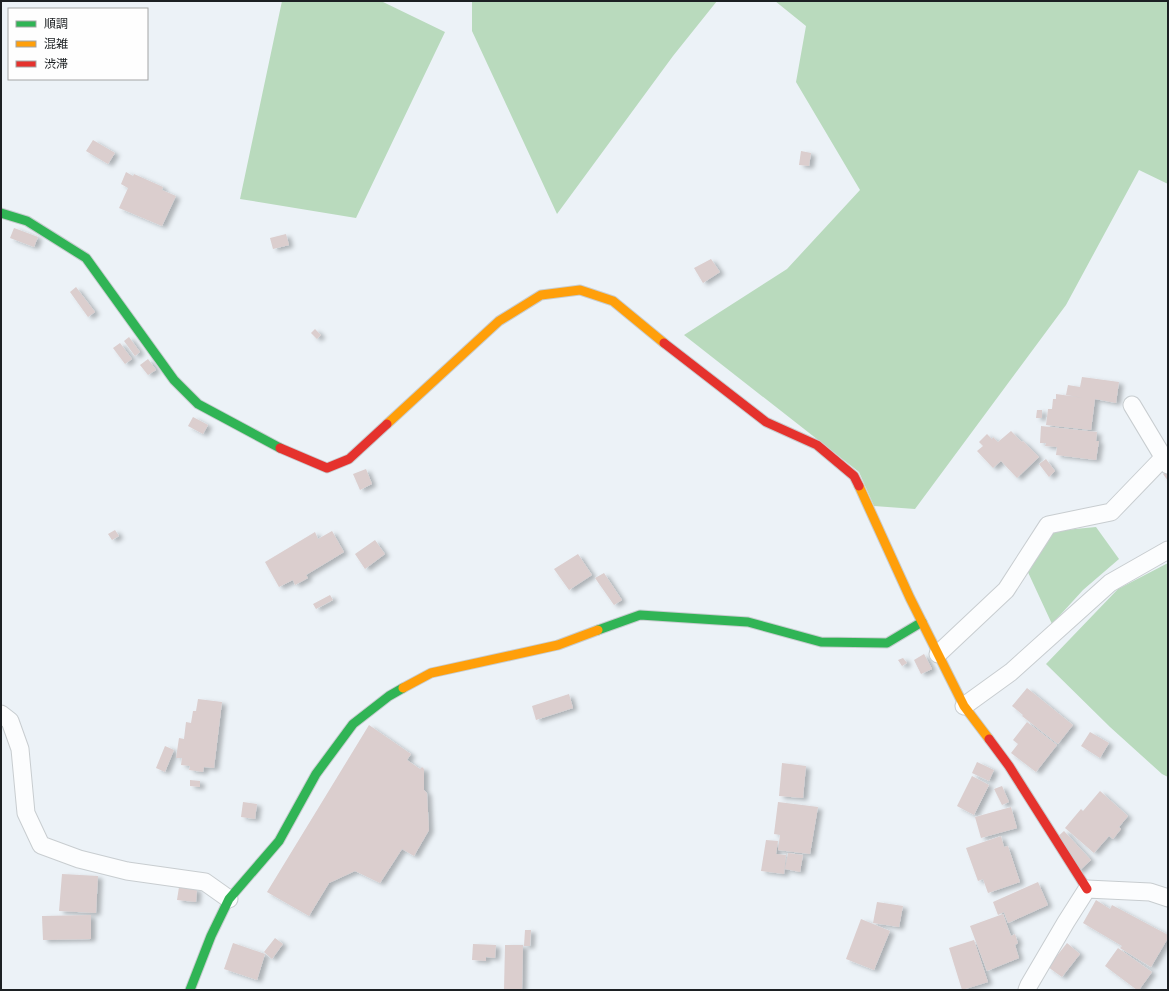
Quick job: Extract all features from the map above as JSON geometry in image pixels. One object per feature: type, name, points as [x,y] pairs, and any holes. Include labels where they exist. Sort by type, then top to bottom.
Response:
[{"type":"street","points":[[1,213],[27,221],[86,258],[174,380],[198,404],[282,449],[326,468],[349,459],[500,321],[541,295],[580,290],[613,301],[669,347],[766,422],[816,445],[854,476],[922,622],[964,706],[1009,766],[1087,889]]},
{"type":"street","points":[[938,654],[1006,590],[1048,525],[1111,512],[1166,461],[1132,405]]},
{"type":"street","points":[[964,706],[1011,672],[1110,583],[1168,550]]},
{"type":"street","points":[[190,990],[211,936],[229,899],[278,841],[316,774],[353,724],[389,696],[431,673],[558,645],[640,615],[748,622],[821,642],[888,642],[922,622]]},
{"type":"street","points":[[1,714],[10,721],[20,749],[26,813],[41,846],[79,859],[127,871],[205,882],[229,899]]},
{"type":"street","points":[[1087,889],[1150,892],[1168,898]]},
{"type":"street","points":[[1027,990],[1066,922],[1087,889]]},
{"type":"green space","points":[[282,1],[381,1],[445,32],[356,218],[240,199]]},
{"type":"green space","points":[[472,1],[717,1],[673,56],[557,214],[472,31]]},
{"type":"green space","points":[[775,1],[1168,1],[1168,184],[1139,170],[1066,305],[915,509],[874,506],[859,472],[684,335],[787,269],[860,190],[796,82],[806,26]]},
{"type":"green space","points":[[1096,527],[1119,559],[1083,590],[1052,624],[1026,568],[1054,531]]},
{"type":"green space","points":[[1168,563],[1168,777],[1162,774],[1110,727],[1046,664],[1118,589]]},
{"type":"building","points":[[93,140],[115,153],[108,164],[86,151]]},
{"type":"building","points":[[801,151],[811,153],[809,166],[799,165]]},
{"type":"building","points":[[126,172],[163,187],[162,190],[176,196],[162,226],[119,208],[128,188],[121,184]]},
{"type":"building","points":[[14,228],[38,237],[34,247],[10,238]]},
{"type":"building","points":[[286,234],[289,245],[273,249],[270,238]]},
{"type":"building","points":[[711,259],[720,272],[703,283],[694,268]]},
{"type":"building","points":[[76,287],[95,312],[88,317],[70,292]]},
{"type":"building","points":[[315,329],[321,335],[317,339],[311,333]]},
{"type":"building","points":[[129,337],[140,352],[135,356],[124,341]]},
{"type":"building","points":[[120,343],[132,359],[125,364],[113,348]]},
{"type":"building","points":[[148,359],[156,370],[148,375],[140,365]]},
{"type":"building","points":[[1082,377],[1119,382],[1116,403],[1095,399],[1091,430],[1046,425],[1048,409],[1052,409],[1053,399],[1056,399],[1056,394],[1084,398],[1066,395],[1068,385],[1080,387]]},
{"type":"building","points":[[1037,410],[1042,410],[1042,418],[1036,418]]},
{"type":"building","points":[[193,417],[208,425],[203,434],[188,426]]},
{"type":"building","points":[[1041,426],[1097,432],[1096,441],[1099,441],[1096,460],[1056,455],[1057,447],[1045,446],[1046,443],[1040,443]]},
{"type":"building","points":[[1011,431],[1039,457],[1017,478],[1001,461],[993,468],[977,451],[983,446],[979,442],[987,434],[998,442]]},
{"type":"building","points":[[1046,459],[1055,471],[1049,477],[1039,464]]},
{"type":"building","points":[[366,469],[372,484],[360,490],[353,474]]},
{"type":"building","points":[[1168,471],[1168,481],[1163,474]]},
{"type":"building","points":[[115,530],[119,536],[112,540],[108,534]]},
{"type":"building","points":[[332,531],[344,552],[306,575],[308,578],[295,585],[293,580],[279,587],[265,562],[315,532],[318,539]]},
{"type":"building","points":[[375,540],[385,554],[365,569],[355,554]]},
{"type":"building","points":[[578,554],[592,575],[569,590],[554,569]]},
{"type":"building","points":[[604,573],[622,600],[614,605],[595,578]]},
{"type":"building","points":[[330,595],[333,600],[316,609],[313,604]]},
{"type":"building","points":[[924,654],[932,669],[921,674],[914,660]]},
{"type":"building","points":[[903,658],[907,663],[902,666],[898,660]]},
{"type":"building","points":[[1027,688],[1073,725],[1058,744],[1022,716],[1023,715],[1012,706]]},
{"type":"building","points":[[569,694],[573,708],[536,720],[532,706]]},
{"type":"building","points":[[198,699],[222,702],[214,768],[204,767],[203,772],[189,770],[190,766],[181,765],[182,758],[176,758],[179,738],[184,739],[186,722],[191,723],[193,711],[196,711]]},
{"type":"building","points":[[1027,722],[1057,745],[1036,772],[1011,753],[1018,744],[1013,740]]},
{"type":"building","points":[[369,725],[411,754],[407,760],[420,769],[422,767],[424,769],[424,790],[427,793],[429,830],[414,856],[402,849],[380,883],[355,871],[329,883],[309,916],[267,892]]},
{"type":"building","points":[[1090,732],[1109,743],[1100,758],[1081,746]]},
{"type":"building","points":[[165,746],[174,750],[165,772],[156,768]]},
{"type":"building","points":[[977,762],[994,770],[989,781],[972,773]]},
{"type":"building","points":[[782,763],[806,766],[803,798],[779,796]]},
{"type":"building","points":[[972,776],[989,785],[974,815],[957,806]]},
{"type":"building","points":[[190,780],[200,781],[200,787],[190,786]]},
{"type":"building","points":[[1002,786],[1009,802],[1002,805],[994,789]]},
{"type":"building","points":[[1100,791],[1128,816],[1119,827],[1121,829],[1113,839],[1109,836],[1094,853],[1065,828],[1081,809],[1083,811]]},
{"type":"building","points":[[243,802],[257,804],[255,819],[241,817]]},
{"type":"building","points":[[778,802],[818,807],[810,854],[778,850],[780,835],[774,834]]},
{"type":"building","points":[[1011,807],[1017,828],[981,838],[975,817]]},
{"type":"building","points":[[1064,831],[1091,860],[1078,872],[1054,840]]},
{"type":"building","points":[[1001,836],[1004,847],[1008,846],[1020,882],[988,893],[983,879],[978,881],[966,848]]},
{"type":"building","points":[[766,840],[778,841],[776,854],[786,855],[784,874],[761,871]]},
{"type":"building","points":[[788,853],[803,855],[800,872],[785,869]]},
{"type":"building","points":[[62,874],[98,876],[96,913],[59,911]]},
{"type":"building","points":[[1038,882],[1048,905],[1008,923],[1004,912],[998,915],[993,902]]},
{"type":"building","points":[[179,887],[197,889],[196,902],[177,900]]},
{"type":"building","points":[[1096,900],[1110,909],[1112,905],[1168,935],[1168,938],[1151,967],[1120,948],[1122,946],[1083,923]]},
{"type":"building","points":[[877,902],[903,906],[899,927],[873,923]]},
{"type":"building","points":[[1003,914],[1011,936],[1015,934],[1018,943],[1015,945],[1019,958],[987,971],[970,926]]},
{"type":"building","points":[[91,915],[91,939],[43,940],[42,916]]},
{"type":"building","points":[[861,919],[890,931],[874,970],[846,959]]},
{"type":"building","points":[[525,930],[531,930],[530,946],[524,946]]},
{"type":"building","points":[[275,938],[283,944],[272,959],[264,952]]},
{"type":"building","points":[[974,940],[988,982],[962,990],[949,948]]},
{"type":"building","points":[[233,943],[265,954],[257,980],[224,969]]},
{"type":"building","points":[[1067,943],[1080,954],[1062,977],[1048,967]]},
{"type":"building","points":[[473,944],[496,945],[495,958],[486,957],[486,961],[472,960]]},
{"type":"building","points":[[505,945],[523,945],[522,990],[504,990]]},
{"type":"building","points":[[1118,948],[1152,972],[1139,990],[1105,966]]},
{"type":"traffic: fast","points":[[1,213],[27,221],[86,258],[174,380],[198,404],[280,448]]},
{"type":"traffic: fast","points":[[598,630],[640,615],[748,622],[821,642],[887,643],[922,622]]},
{"type":"traffic: fast","points":[[190,990],[211,936],[229,899],[279,841],[316,774],[353,724],[389,696],[403,688]]},
{"type":"traffic: slow","points":[[387,424],[499,321],[541,295],[580,290],[613,301],[664,343]]},
{"type":"traffic: slow","points":[[859,486],[910,598],[964,706],[989,739]]},
{"type":"traffic: slow","points":[[403,688],[431,673],[558,645],[598,630]]},
{"type":"traffic: jam","points":[[664,343],[766,422],[817,445],[854,476],[859,486]]},
{"type":"traffic: jam","points":[[280,448],[327,468],[349,459],[387,424]]},
{"type":"traffic: jam","points":[[989,739],[1009,766],[1087,889]]}]
